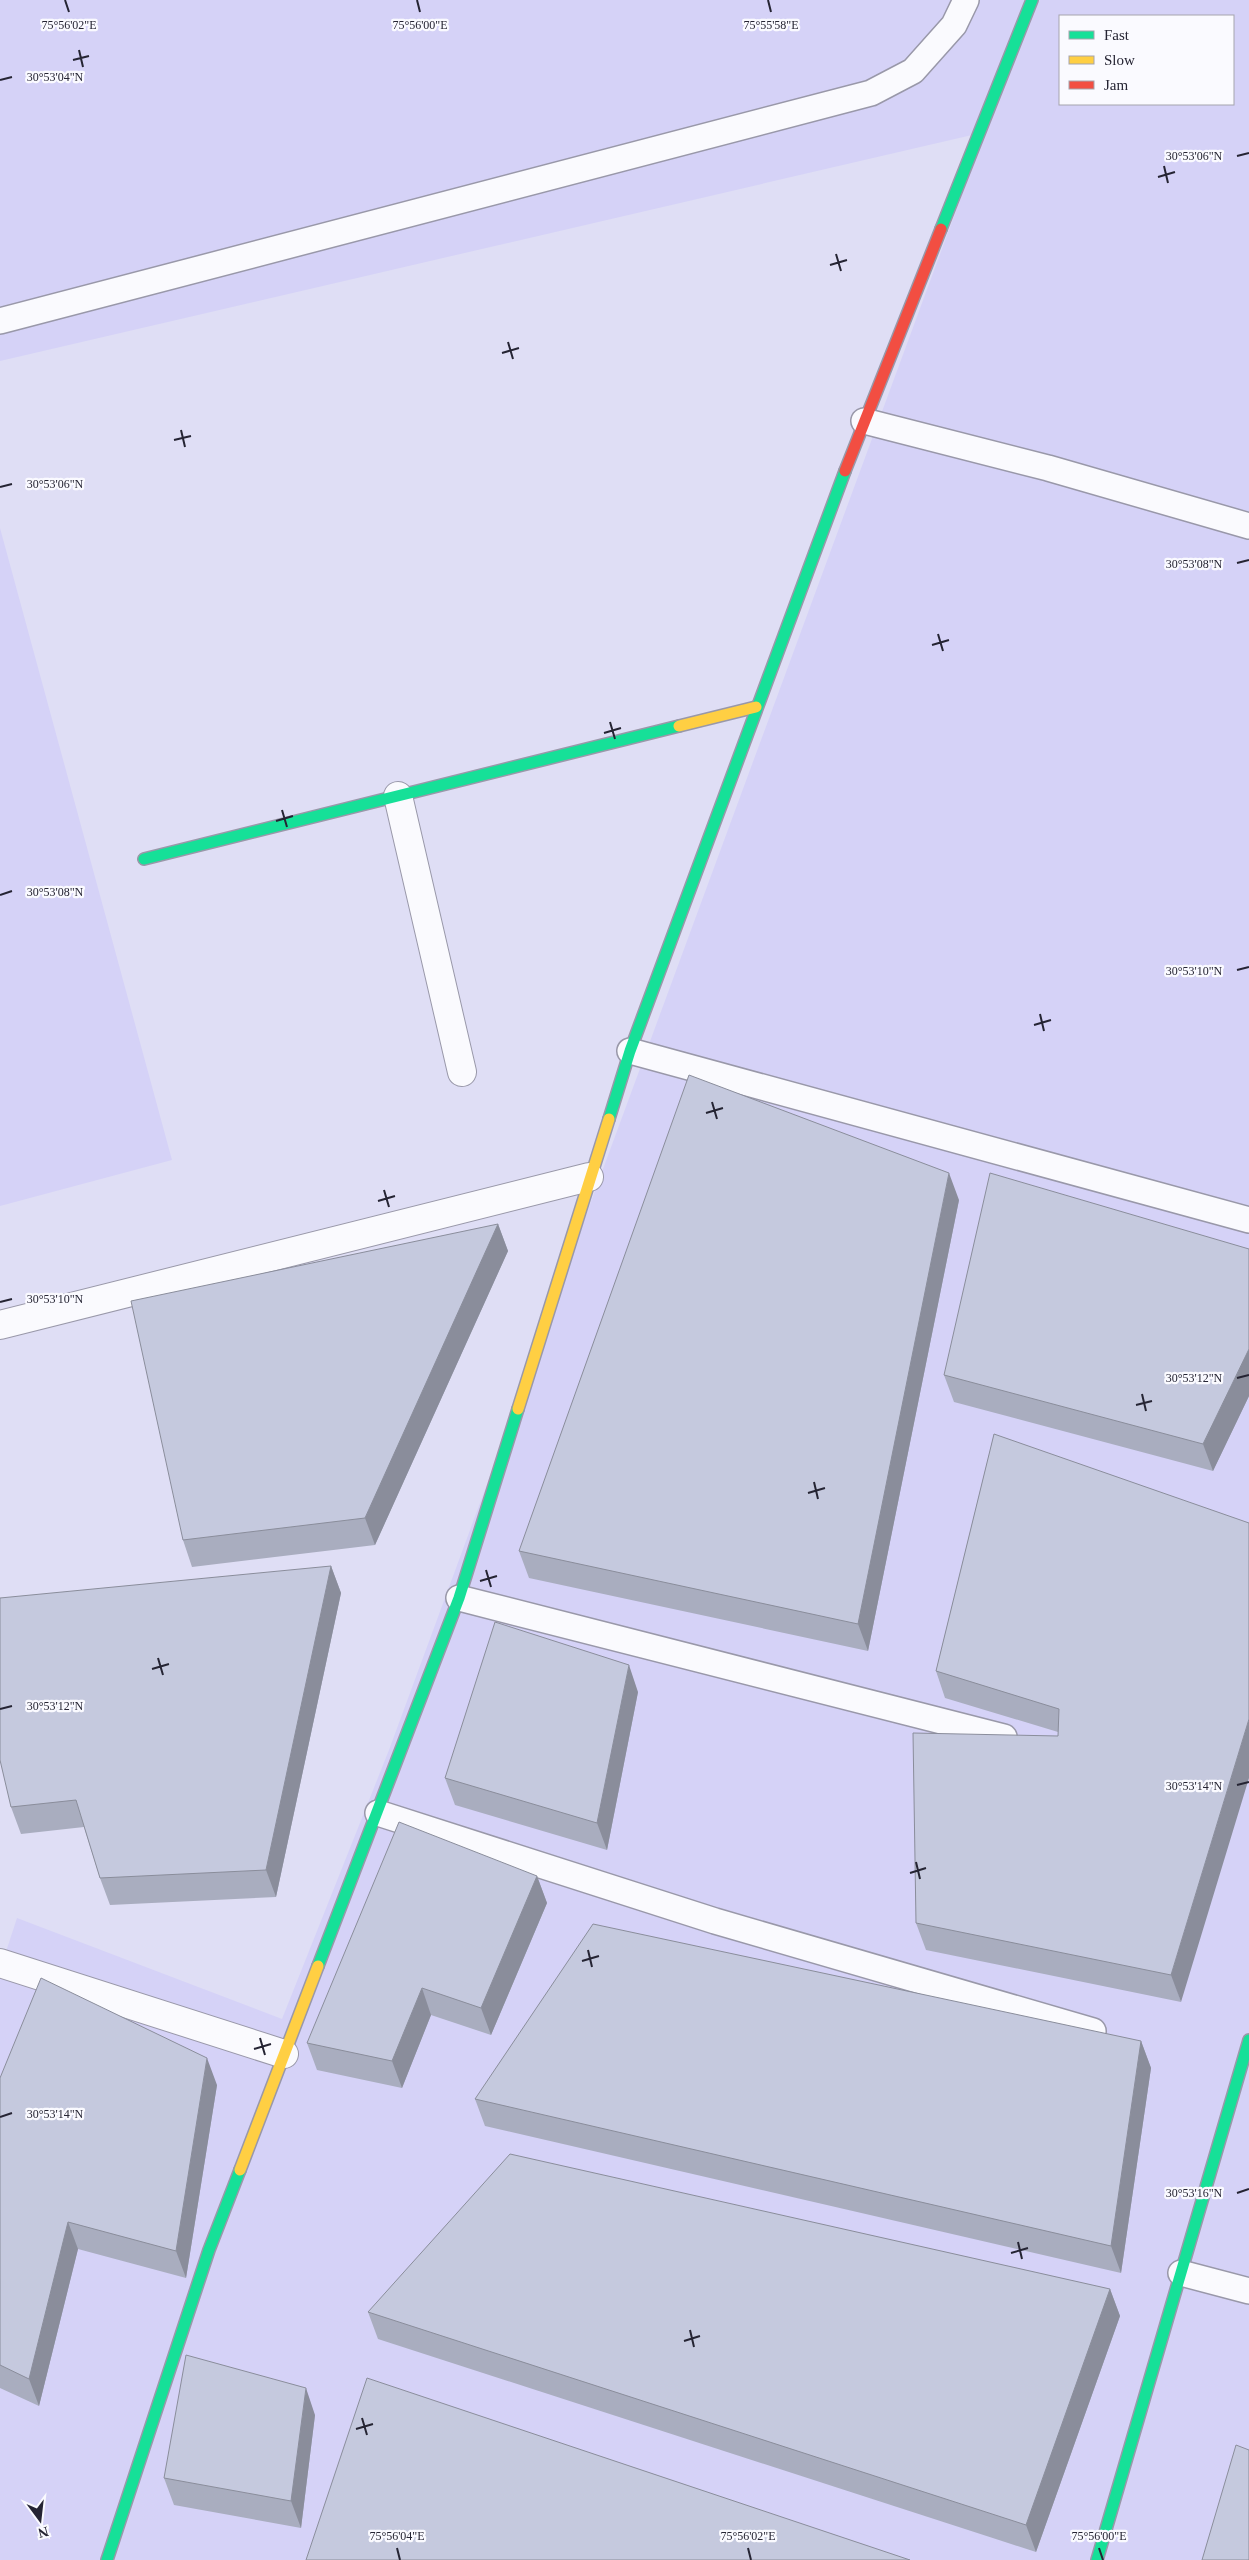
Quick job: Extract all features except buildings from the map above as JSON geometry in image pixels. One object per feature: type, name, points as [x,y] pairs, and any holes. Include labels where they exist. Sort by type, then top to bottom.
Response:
[{"type":"street","points":[[107,2560],[209,2250],[459,1598],[589,1177],[630,1051],[756,707],[864,421],[1032,0]]},
{"type":"street","points":[[144,859],[756,707]]},
{"type":"street","points":[[398,796],[462,1072]]},
{"type":"street","points":[[0,1325],[589,1177]]},
{"type":"street","points":[[0,1963],[284,2054]]},
{"type":"street","points":[[1097,2560],[1249,2040]]},
{"type":"lane","points":[[0,321],[871,93],[913,71],[954,26],[966,0]]},
{"type":"lane","points":[[864,421],[1048,468],[1249,526]]},
{"type":"lane","points":[[630,1051],[1249,1220]]},
{"type":"lane","points":[[459,1598],[1004,1737]]},
{"type":"lane","points":[[378,1813],[715,1921],[1093,2031]]},
{"type":"lane","points":[[1181,2273],[1249,2291]]},
{"type":"shaded area","points":[[0,0],[1249,0],[1249,2560],[0,2560],[0,1970],[17,1918],[282,2019],[389,1750],[985,132],[0,361]]},
{"type":"shaded area","points":[[0,528],[172,1160],[0,1206]]},
{"type":"traffic: fast","points":[[941,229],[1032,0]]},
{"type":"traffic: fast","points":[[609,1119],[630,1051],[845,471]]},
{"type":"traffic: fast","points":[[144,859],[679,726]]},
{"type":"traffic: fast","points":[[318,1966],[459,1598],[518,1409]]},
{"type":"traffic: fast","points":[[1097,2560],[1249,2040]]},
{"type":"traffic: fast","points":[[107,2560],[209,2250],[240,2170]]},
{"type":"traffic: slow","points":[[679,726],[756,707]]},
{"type":"traffic: slow","points":[[518,1409],[609,1119]]},
{"type":"traffic: slow","points":[[240,2170],[318,1966]]},
{"type":"traffic: jam","points":[[845,471],[941,229]]}]
